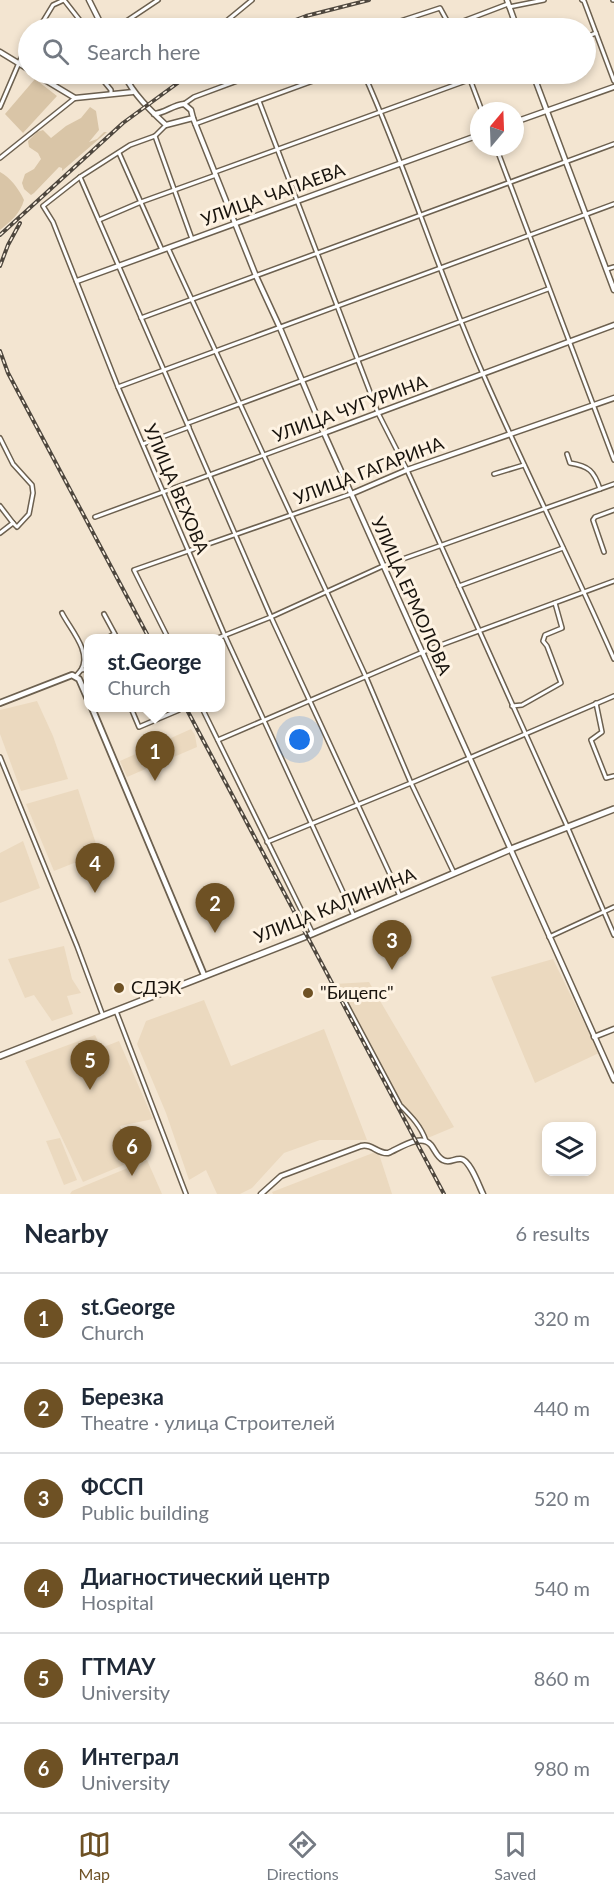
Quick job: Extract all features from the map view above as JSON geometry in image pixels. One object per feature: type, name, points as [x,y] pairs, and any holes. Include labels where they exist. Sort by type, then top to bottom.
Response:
[{"type":"main road","points":[[0,703],[69,676],[76,676],[84,690]]},
{"type":"main road","points":[[94,712],[204,975]]},
{"type":"main road","name":"УЛИЦА КАЛИНИНА","points":[[0,1056],[313,934],[511,849],[614,808]]},
{"type":"street","points":[[45,18],[53,5],[64,0],[78,18]]},
{"type":"street","points":[[89,0],[98,18]]},
{"type":"street","points":[[131,18],[159,0]]},
{"type":"street","points":[[230,18],[252,0]]},
{"type":"street","points":[[474,18],[508,4],[544,0]]},
{"type":"street","points":[[584,0],[591,18]]},
{"type":"street","points":[[410,18],[440,8],[445,18]]},
{"type":"street","points":[[596,33],[614,81]]},
{"type":"street","points":[[0,52],[18,63]]},
{"type":"street","points":[[0,107],[18,66]]},
{"type":"street","points":[[52,84],[75,98]]},
{"type":"street","points":[[106,84],[111,93]]},
{"type":"street","points":[[129,84],[166,125],[193,118]]},
{"type":"street","points":[[154,114],[184,105],[194,97],[229,84]]},
{"type":"street","points":[[195,124],[305,84]]},
{"type":"street","points":[[368,84],[439,268],[483,374],[614,659]]},
{"type":"street","points":[[99,220],[278,149],[457,84]]},
{"type":"street","points":[[472,84],[479,102]]},
{"type":"street","points":[[537,84],[614,290]]},
{"type":"street","points":[[524,120],[614,87]]},
{"type":"street","points":[[0,158],[75,98],[134,92]]},
{"type":"street","points":[[259,101],[378,413],[441,545],[614,935]]},
{"type":"street","name":"УЛИЦА ЕРМОЛОВА","points":[[184,105],[189,107],[301,382],[614,1080]]},
{"type":"street","name":"УЛИЦА ВЕХОВА","points":[[166,125],[155,136],[130,145],[80,177],[43,206],[53,222],[118,387],[224,634]]},
{"type":"street","points":[[155,136],[192,239]]},
{"type":"street","name":"УЛИЦА ЧАПАЕВА","points":[[77,281],[470,138]]},
{"type":"street","points":[[141,318],[614,144]]},
{"type":"street","points":[[118,153],[162,250]]},
{"type":"street","points":[[499,156],[614,460]]},
{"type":"street","points":[[80,177],[271,617],[400,897]]},
{"type":"street","points":[[118,387],[614,204]]},
{"type":"street","points":[[168,248],[454,873]]},
{"type":"street","points":[[607,269],[614,267]]},
{"type":"street","points":[[142,444],[240,404],[548,289]]},
{"type":"street","name":"УЛИЦА ЧУГУРИНА","points":[[95,517],[614,326]]},
{"type":"street","name":"УЛИЦА ГАГАРИНА","points":[[166,634],[134,570],[351,494],[407,470],[614,398]]},
{"type":"street","points":[[0,438],[14,464],[32,485],[33,493],[29,514],[16,527],[0,506]]},
{"type":"street","points":[[567,454],[570,463],[579,464],[591,470],[600,489]]},
{"type":"street","points":[[494,474],[525,465]]},
{"type":"street","points":[[225,636],[383,566],[614,484]]},
{"type":"street","points":[[604,552],[593,520],[595,517],[614,510]]},
{"type":"street","points":[[0,533],[13,523]]},
{"type":"street","points":[[459,586],[563,548]]},
{"type":"street","points":[[218,740],[422,652],[614,581]]},
{"type":"street","points":[[513,706],[522,705],[561,683],[543,641],[545,635],[562,628],[555,603]]},
{"type":"street","points":[[62,614],[84,651]]},
{"type":"street","points":[[104,614],[114,634]]},
{"type":"street","name":"УЛИЦА ВЕХОВА","points":[[225,636],[354,916]]},
{"type":"street","points":[[76,676],[84,665]]},
{"type":"street","points":[[267,842],[614,696]]},
{"type":"street","points":[[596,703],[603,732],[591,740],[606,778],[614,776]]},
{"type":"street","points":[[133,712],[139,727],[174,712]]},
{"type":"street","points":[[204,712],[313,934]]},
{"type":"street","points":[[0,757],[74,937],[103,1016]]},
{"type":"street","points":[[549,937],[614,907]]},
{"type":"street","points":[[343,998],[400,1105],[412,1117],[423,1132],[426,1141],[443,1161],[448,1162],[458,1158],[468,1163],[483,1194]]},
{"type":"street","points":[[116,1011],[186,1194]]},
{"type":"street","points":[[594,1037],[614,1029]]},
{"type":"street","points":[[264,1193],[281,1176],[365,1145],[370,1145],[383,1154],[416,1141],[426,1141]]},
{"type":"shaded area","points":[[31,84],[41,84],[57,96],[23,133],[5,114]]},
{"type":"shaded area","points":[[90,107],[96,111],[99,130],[89,142],[107,132],[62,171],[59,167],[31,195],[24,189],[22,183],[25,174],[34,169],[41,159],[38,153],[29,147],[28,141],[37,132],[43,130],[51,138],[81,118]]},
{"type":"shaded area","points":[[0,172],[14,184],[24,200],[18,213],[0,230]]},
{"type":"shaded area","points":[[37,701],[53,736],[68,779],[21,791],[0,734],[0,710]]},
{"type":"shaded area","points":[[191,729],[195,735],[197,747],[127,777],[120,761]]},
{"type":"shaded area","points":[[78,789],[99,853],[54,871],[26,804]]},
{"type":"shaded area","points":[[23,841],[40,888],[0,903],[0,853]]},
{"type":"shaded area","points":[[64,946],[72,979],[81,993],[67,996],[73,1014],[52,1021],[34,995],[25,998],[8,959]]},
{"type":"shaded area","points":[[553,959],[599,1053],[535,1083],[491,977]]},
{"type":"shaded area","points":[[369,982],[454,1127],[423,1140],[334,984]]},
{"type":"shaded area","points":[[204,1000],[231,1066],[324,1029],[367,1140],[320,1140],[284,1153],[252,1188],[240,1194],[217,1194],[206,1170],[189,1180],[166,1113],[137,1044],[146,1021]]},
{"type":"shaded area","points":[[95,1035],[101,1048],[119,1041],[153,1119],[120,1126],[133,1161],[83,1182],[25,1061]]},
{"type":"shaded area","points":[[60,1138],[77,1180],[64,1185],[46,1141]]},
{"type":"shaded area","points":[[378,1151],[392,1194],[273,1194],[272,1192]]},
{"type":"shaded area","points":[[147,1160],[162,1194],[70,1194],[72,1191]]},
{"type":"railway","points":[[301,18],[369,0]]},
{"type":"railway","points":[[0,235],[123,123],[176,84]]},
{"type":"railway","points":[[0,266],[20,223]]},
{"type":"railway","points":[[0,351],[8,373],[147,634]]},
{"type":"railway","points":[[188,712],[444,1194]]},
{"type":"place","name":"st.George","points":[[155,781]]},
{"type":"place","name":"Диагностический центр","points":[[95,893]]},
{"type":"place","name":"Березка","points":[[215,933]]},
{"type":"place","name":"ФССП","points":[[392,970]]},
{"type":"place","name":"СДЭК","points":[[119,988]]},
{"type":"place","name":"\"Бицепс\"","points":[[308,993]]},
{"type":"place","name":"ГТМАУ","points":[[90,1090]]},
{"type":"place","name":"Интеграл","points":[[132,1176]]}]
